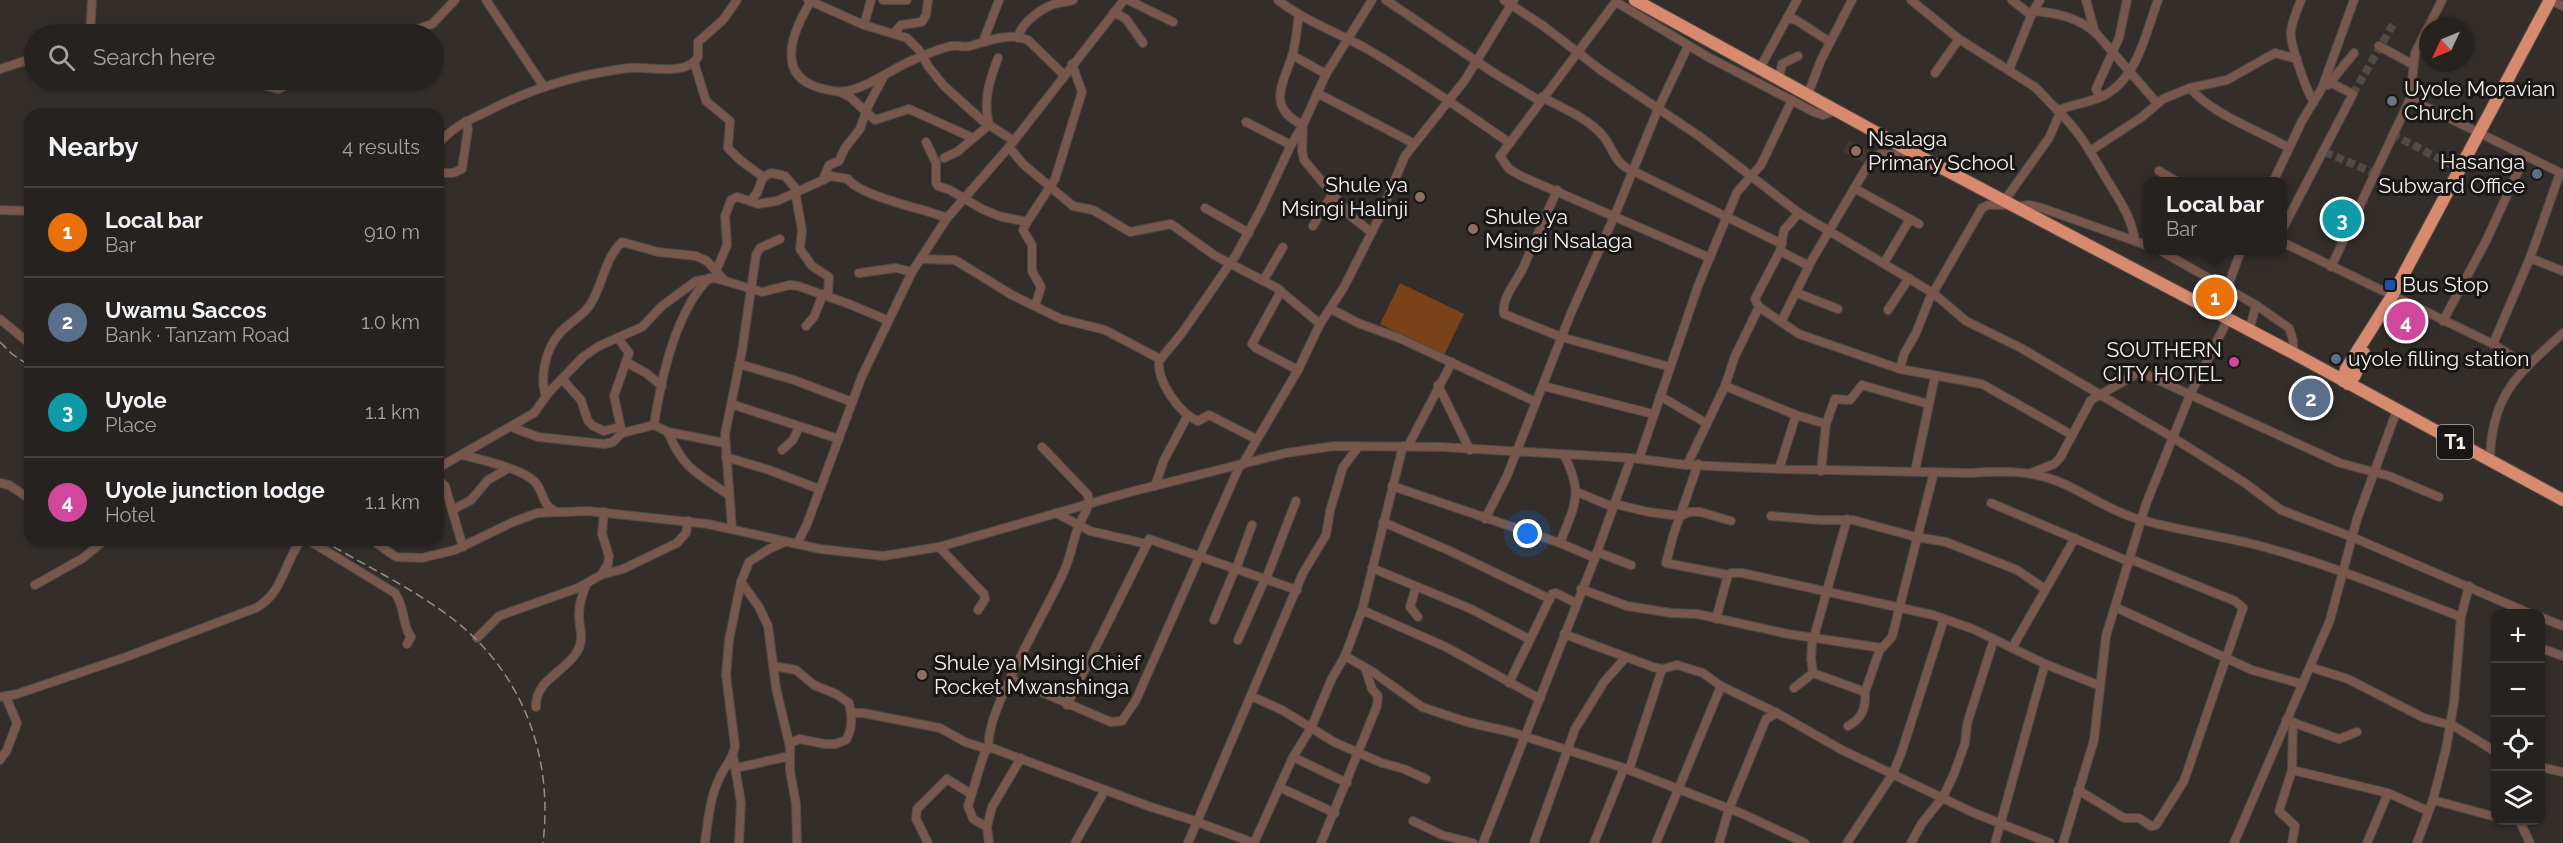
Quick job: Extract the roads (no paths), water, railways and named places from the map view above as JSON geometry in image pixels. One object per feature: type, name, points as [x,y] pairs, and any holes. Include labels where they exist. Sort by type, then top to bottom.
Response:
[{"type":"highway","name":"T1","points":[[1635,0],[1919,156],[2293,353],[2563,500]]},
{"type":"highway","points":[[2345,382],[2355,375],[2357,359],[2550,0]]},
{"type":"highway","points":[[2314,365],[2330,366],[2357,359]]},
{"type":"highway","points":[[2357,359],[2361,377],[2378,400]]},
{"type":"street","points":[[91,24],[92,0]]},
{"type":"street","points":[[432,24],[454,0]]},
{"type":"street","points":[[486,0],[543,87]]},
{"type":"street","points":[[444,138],[452,129],[466,121],[513,97],[543,87],[601,72],[648,67],[673,70],[694,62],[698,57],[698,42],[723,20],[737,0]]},
{"type":"street","points":[[973,138],[914,110],[901,110],[876,120],[866,114],[850,97],[807,83],[792,67],[795,30],[809,0],[864,25],[894,33],[911,41],[944,86],[1011,144],[1023,164],[1074,207],[1093,210],[1127,231],[1138,232],[1160,224],[1171,224],[1199,246],[1281,291],[1320,324]]},
{"type":"street","points":[[864,25],[871,0]]},
{"type":"street","points":[[884,0],[907,0]]},
{"type":"street","points":[[894,33],[901,26],[922,22],[926,17],[928,0]]},
{"type":"street","points":[[983,42],[999,0]]},
{"type":"street","points":[[1018,38],[1025,25],[1049,6],[1073,0]]},
{"type":"street","points":[[1278,0],[1299,15],[1394,65],[1510,143]]},
{"type":"street","points":[[1256,439],[1209,415],[1198,421],[1188,416],[1176,402],[1161,377],[1158,366],[1160,359],[1182,333],[1230,264],[1249,232],[1326,74],[1372,0]]},
{"type":"street","points":[[1386,0],[1478,61],[1541,99],[1593,126],[1608,141],[1619,162],[1727,218],[1809,265]]},
{"type":"street","points":[[1760,68],[1797,0]]},
{"type":"street","points":[[1808,94],[1817,69],[1852,0]]},
{"type":"street","points":[[1911,0],[1959,39],[2044,94],[2078,132],[2124,205],[2133,226],[2135,241]]},
{"type":"street","points":[[2012,0],[2032,13],[2064,15],[2087,26],[2096,33],[2157,103]]},
{"type":"street","points":[[2009,70],[2032,13],[2040,0]]},
{"type":"street","points":[[2086,0],[2096,33]]},
{"type":"street","points":[[2100,97],[2096,88],[2122,26],[2127,0]]},
{"type":"street","points":[[2059,111],[2100,97],[2121,84],[2136,60],[2158,0]]},
{"type":"street","points":[[2275,177],[2322,88],[2354,0]]},
{"type":"street","points":[[2331,267],[2410,99],[2415,53],[2442,0]]},
{"type":"street","points":[[2550,0],[2563,6]]},
{"type":"street","points":[[797,544],[840,439],[852,402],[887,320],[912,272],[947,218],[1011,144],[1122,1],[1173,22]]},
{"type":"street","points":[[1710,258],[1509,169],[1500,156],[1616,1],[1688,46],[1792,100],[1823,115],[1838,110]]},
{"type":"street","points":[[2299,1],[2290,35],[2305,87],[2314,102]]},
{"type":"street","points":[[1011,679],[1111,722],[1122,721],[1126,716],[1136,700],[1241,465],[1298,370],[1320,324],[1331,309],[1384,208],[1396,172],[1413,143],[1449,102],[1478,61],[1509,2],[1699,136],[1799,213],[1933,293],[1966,321],[2021,348],[2098,396],[2172,437],[2245,483],[2282,510],[2352,537],[2520,609]]},
{"type":"street","points":[[1114,12],[1126,19],[1143,43]]},
{"type":"street","points":[[1299,15],[1292,55],[1280,89],[1281,103],[1286,113],[1303,125]]},
{"type":"street","points":[[1787,18],[1796,20],[1830,42]]},
{"type":"street","points":[[840,92],[853,90],[950,46],[968,47],[997,38],[1030,40],[1064,75]]},
{"type":"street","points":[[1935,73],[1959,39]]},
{"type":"street","points":[[1485,519],[1516,453],[1561,337],[1658,109],[1688,46]]},
{"type":"street","points":[[2379,46],[2412,64]]},
{"type":"street","points":[[2090,152],[2142,117],[2157,103],[2190,88],[2227,80],[2275,53],[2297,59]]},
{"type":"street","points":[[2322,88],[2331,83],[2354,53]]},
{"type":"street","points":[[1292,55],[1326,74]]},
{"type":"street","points":[[1779,79],[1782,64],[1798,56]]},
{"type":"street","points":[[989,125],[985,106],[986,94],[998,58]]},
{"type":"street","points":[[0,69],[24,61]]},
{"type":"street","points":[[694,62],[706,101],[730,121],[728,148],[763,177]]},
{"type":"street","points":[[1035,306],[1041,287],[1032,271],[1032,245],[1023,230],[1051,189],[1082,92],[1072,64]]},
{"type":"street","points":[[823,180],[830,165],[839,161],[845,148],[855,136],[884,76]]},
{"type":"street","points":[[2287,222],[2353,94],[2331,83]]},
{"type":"street","points":[[2190,88],[2198,97],[2221,112],[2289,148]]},
{"type":"street","points":[[1317,93],[1413,143]]},
{"type":"street","points":[[2410,99],[2561,174],[2530,258],[2493,344]]},
{"type":"street","points":[[1482,843],[1526,737],[1614,505],[1653,414],[1695,293],[1737,192],[1761,165],[1792,100]]},
{"type":"street","points":[[2012,204],[2049,138],[2059,111]]},
{"type":"street","points":[[444,173],[453,173],[462,169],[468,129],[466,121]]},
{"type":"street","points":[[1246,122],[1291,145]]},
{"type":"street","points":[[944,158],[957,152],[989,125]]},
{"type":"street","points":[[1303,125],[1303,158],[1352,217],[1371,232]]},
{"type":"street","points":[[926,141],[936,163],[937,185],[977,207],[999,216],[1027,222]]},
{"type":"street","points":[[1781,322],[1809,265],[1854,188],[1876,156],[1887,154],[1919,156]]},
{"type":"street","points":[[2444,321],[2486,241],[2525,156]]},
{"type":"street","points":[[2159,171],[2169,177]]},
{"type":"street","points":[[750,201],[758,193],[763,177],[771,173],[781,175],[790,181],[796,190],[802,230],[800,249],[812,266],[829,277],[825,294],[814,317],[806,326]]},
{"type":"street","points":[[717,271],[727,245],[725,228],[728,205],[732,199],[737,197],[758,204],[774,202],[831,176],[846,178],[851,184],[866,192],[947,218]]},
{"type":"street","points":[[1854,188],[1919,224]]},
{"type":"street","points":[[1557,190],[1502,311],[1506,316],[1561,337],[1670,367]]},
{"type":"street","points":[[1312,226],[1333,193]]},
{"type":"street","points":[[1900,369],[1906,349],[1916,333],[1933,293],[1984,206],[2012,204],[2042,208],[2143,244]]},
{"type":"street","points":[[1205,208],[1249,232]]},
{"type":"street","points":[[0,210],[24,211]]},
{"type":"street","points":[[1799,213],[1784,230],[1781,248],[1755,298],[1759,306],[1799,334],[1900,369],[1935,376],[1951,376],[1982,384],[2073,435]]},
{"type":"street","points":[[1884,263],[1910,219]]},
{"type":"street","points":[[732,529],[725,443],[730,404],[752,289],[756,252],[780,239]]},
{"type":"street","points":[[546,396],[543,382],[545,366],[556,338],[590,305],[609,260],[622,242],[658,252],[696,256],[706,261],[724,280]]},
{"type":"street","points":[[2287,244],[2493,344],[2527,366]]},
{"type":"street","points":[[1263,281],[1283,247]]},
{"type":"street","points":[[2168,255],[2256,305],[2289,328],[2294,346],[2293,353]]},
{"type":"street","points":[[2227,289],[2239,255]]},
{"type":"street","points":[[2530,258],[2563,271]]},
{"type":"street","points":[[921,259],[955,260],[993,285],[1061,319],[1105,330],[1160,359]]},
{"type":"street","points":[[859,273],[896,268],[912,272]]},
{"type":"street","points":[[654,425],[677,330],[694,296],[709,278]]},
{"type":"street","points":[[1888,310],[1909,278]]},
{"type":"street","points":[[444,465],[534,413],[546,396],[582,357],[599,346],[642,327],[658,310],[688,286],[702,279],[724,280],[767,291],[790,285],[825,294],[887,320]]},
{"type":"street","points":[[1281,291],[1252,344],[1298,370]]},
{"type":"street","points":[[1797,293],[1838,309]]},
{"type":"street","points":[[2249,331],[2256,305]]},
{"type":"street","points":[[1687,465],[1725,386],[1735,356],[1759,306]]},
{"type":"street","points":[[1331,309],[1536,402]]},
{"type":"street","points":[[2063,843],[2094,740],[2103,648],[2141,520],[2154,481],[2190,395],[2228,319]]},
{"type":"street","points":[[0,320],[24,339]]},
{"type":"street","points":[[2490,461],[2490,440],[2498,406],[2503,396],[2527,366],[2563,333]]},
{"type":"street","points":[[511,427],[530,436],[611,444],[620,430],[614,396],[629,353],[618,338]]},
{"type":"street","points":[[626,362],[646,373],[662,387]]},
{"type":"street","points":[[851,713],[893,718],[940,728],[964,742],[1021,758],[1254,843],[1293,757],[1311,728],[1335,672],[1345,657],[1362,610],[1392,486],[1406,446],[1452,362]]},
{"type":"street","points":[[739,364],[794,380],[852,402]]},
{"type":"street","points":[[2147,375],[2340,463],[2375,471],[2439,497]]},
{"type":"street","points":[[1915,471],[1935,376]]},
{"type":"street","points":[[2031,473],[2057,462],[2087,405],[2133,376]]},
{"type":"street","points":[[562,379],[580,400],[588,421],[604,431],[654,425],[669,432],[725,443]]},
{"type":"street","points":[[1438,385],[1470,450]]},
{"type":"street","points":[[1543,386],[1653,414]]},
{"type":"street","points":[[1725,386],[1796,415],[1827,424]]},
{"type":"street","points":[[1821,471],[1827,424],[1834,399],[1850,400],[1862,386],[1928,404]]},
{"type":"street","points":[[1660,396],[1706,423]]},
{"type":"street","points":[[730,404],[840,439]]},
{"type":"street","points":[[2234,843],[2290,721],[2302,684],[2330,620],[2352,537],[2397,410]]},
{"type":"street","points":[[1779,469],[1796,415]]},
{"type":"street","points":[[1155,486],[1164,460],[1188,416]]},
{"type":"street","points":[[782,450],[793,440],[799,426]]},
{"type":"street","points":[[669,432],[677,454],[686,465],[729,495]]},
{"type":"street","points":[[1188,843],[1304,573],[1326,535],[1342,468],[1359,446]]},
{"type":"street","points":[[380,546],[392,555],[407,558],[431,557],[463,547],[522,518],[540,512],[555,511],[604,512],[688,521],[842,553],[883,556],[939,547],[1155,486],[1320,447],[1406,446],[1635,458],[1687,465],[1821,471],[2031,473],[2059,482],[2097,503],[2141,520],[2249,543],[2343,571],[2462,617]]},
{"type":"street","points":[[987,826],[975,822],[968,806],[988,748],[997,708],[1066,568],[1078,526],[1088,505],[1088,495],[1041,447]]},
{"type":"street","points":[[462,455],[528,476],[538,485],[547,506],[555,511]]},
{"type":"street","points":[[1560,543],[1575,505],[1576,492],[1575,478],[1564,455]]},
{"type":"street","points":[[726,457],[819,489]]},
{"type":"street","points":[[1698,464],[1666,563],[1728,575],[1742,573],[1944,619],[2098,686]]},
{"type":"street","points":[[452,510],[471,500],[488,480],[507,469]]},
{"type":"street","points":[[1848,726],[1862,714],[1865,692],[1880,649],[1892,637],[1934,472]]},
{"type":"street","points":[[444,482],[463,547]]},
{"type":"street","points":[[0,483],[9,484],[24,495]]},
{"type":"street","points":[[1392,486],[1485,519],[1631,565]]},
{"type":"street","points":[[1576,492],[1614,505],[1648,512],[1681,516],[1689,512],[1700,512],[1731,521]]},
{"type":"street","points":[[1238,640],[1296,501]]},
{"type":"street","points":[[1991,503],[2241,605],[2243,608],[2184,781],[2156,825],[2151,826],[2139,818],[2124,818],[2078,790]]},
{"type":"street","points":[[601,575],[607,567],[609,556],[602,534],[604,512]]},
{"type":"street","points":[[1056,513],[1078,526],[1102,535],[1147,544]]},
{"type":"street","points":[[1771,516],[1820,520],[1847,519],[1916,537],[1954,544],[2017,570],[2045,589]]},
{"type":"street","points":[[1813,673],[1810,658],[1847,519]]},
{"type":"street","points":[[477,638],[499,616],[587,583],[601,575],[622,569],[677,543],[686,533],[688,521]]},
{"type":"street","points":[[1383,522],[1550,599]]},
{"type":"street","points":[[1214,620],[1252,525]]},
{"type":"street","points":[[2012,648],[2074,538]]},
{"type":"street","points":[[1067,705],[1149,539],[1297,590]]},
{"type":"street","points":[[705,843],[713,796],[735,746],[726,675],[729,640],[741,582],[750,562],[786,542]]},
{"type":"street","points":[[35,585],[84,558],[98,546]]},
{"type":"street","points":[[0,760],[7,750],[17,723],[3,697],[126,657],[256,608],[276,591],[298,546]]},
{"type":"street","points":[[318,546],[395,593],[403,607],[407,631],[411,637],[407,644]]},
{"type":"street","points":[[939,547],[984,594],[985,599],[978,610]]},
{"type":"street","points":[[1372,568],[1470,609],[1529,639]]},
{"type":"street","points":[[1716,619],[1728,575]]},
{"type":"street","points":[[741,582],[766,620],[790,751],[796,804],[797,843]]},
{"type":"street","points":[[536,707],[538,692],[578,650],[583,632],[579,620],[579,607],[587,583]]},
{"type":"street","points":[[2417,843],[2441,773],[2454,702],[2462,617],[2469,586]]},
{"type":"street","points":[[1416,587],[1410,603],[1418,616]]},
{"type":"street","points":[[1581,589],[1627,606],[1671,613],[1697,614],[1788,634],[1880,649]]},
{"type":"street","points":[[1509,683],[1552,594],[1556,593],[1576,603]]},
{"type":"street","points":[[2115,607],[2264,675],[2302,684]]},
{"type":"street","points":[[1362,610],[1446,646],[1540,699]]},
{"type":"street","points":[[1847,843],[1892,775],[1944,619]]},
{"type":"street","points":[[2545,619],[2563,626]]},
{"type":"street","points":[[1564,634],[1625,658],[1662,669],[1677,665],[1703,673],[1721,686],[1777,713],[1892,775],[2000,824],[2050,843]]},
{"type":"street","points":[[1911,843],[1922,823],[1943,797],[1960,759],[1967,724],[1994,639]]},
{"type":"street","points":[[2545,649],[2563,656]]},
{"type":"street","points":[[1345,657],[1422,707],[1627,769],[1729,809],[1805,843]]},
{"type":"street","points":[[1534,843],[1575,729],[1598,691],[1625,658]]},
{"type":"street","points":[[1995,843],[2045,664]]},
{"type":"street","points":[[773,666],[796,670],[814,685],[836,694],[849,704],[851,713],[852,724],[846,740],[835,744],[825,744],[799,739],[791,742],[790,751]]},
{"type":"street","points":[[2310,667],[2348,679],[2424,718],[2450,725],[2491,749]]},
{"type":"street","points":[[1321,843],[1360,752],[1378,700],[1365,668]]},
{"type":"street","points":[[1594,843],[1627,769],[1662,669]]},
{"type":"street","points":[[1794,688],[1813,673]]},
{"type":"street","points":[[1813,673],[1865,692]]},
{"type":"street","points":[[1656,843],[1721,686]]},
{"type":"street","points":[[1251,696],[1274,705],[1334,742],[1426,779]]},
{"type":"street","points":[[1719,843],[1729,809],[1766,719],[1777,713]]},
{"type":"street","points":[[2290,721],[2339,739],[2357,732]]},
{"type":"street","points":[[2290,721],[2292,770],[2279,811],[2295,826],[2292,843]]},
{"type":"street","points":[[736,768],[790,751]]},
{"type":"street","points":[[733,755],[741,803],[739,843]]},
{"type":"street","points":[[1293,757],[1347,783]]},
{"type":"street","points":[[989,843],[987,826],[992,807],[1021,758]]},
{"type":"street","points":[[2545,768],[2563,771]]},
{"type":"street","points":[[2292,770],[2388,793],[2428,811]]},
{"type":"street","points":[[928,843],[916,819],[917,809],[947,779],[971,794]]},
{"type":"street","points":[[1279,787],[1335,813]]},
{"type":"street","points":[[1074,843],[1105,790]]},
{"type":"street","points":[[2367,843],[2388,793]]},
{"type":"street","points":[[2433,800],[2491,816]]},
{"type":"street","points":[[1413,821],[1442,835],[1473,843]]},
{"type":"street","points":[[2519,825],[2530,843]]},
{"type":"tunnel","points":[[2353,94],[2395,21]]},
{"type":"tunnel","points":[[2392,134],[2459,169]]},
{"type":"tunnel","points":[[2325,152],[2374,173]]},
{"type":"railway","points":[[0,342],[24,362]]},
{"type":"railway","points":[[333,546],[409,589],[442,611],[481,645],[501,669],[517,695],[538,751],[545,812],[543,843]]},
{"type":"place","name":"Uyole Moravian Church","points":[[2392,101]]},
{"type":"place","name":"Nsalaga Primary School","points":[[1856,151]]},
{"type":"place","name":"Hasanga Subward Office","points":[[2537,174]]},
{"type":"place","name":"Shule ya Msingi Halinji","points":[[1420,197]]},
{"type":"place","name":"Uyole","points":[[2342,219]]},
{"type":"place","name":"Shule ya Msingi Nsalaga","points":[[1473,229]]},
{"type":"place","name":"Bus Stop","points":[[2390,285]]},
{"type":"place","name":"Local bar","points":[[2215,297]]},
{"type":"place","name":"Uyole junction lodge","points":[[2406,321]]},
{"type":"place","name":"uyole filling station","points":[[2336,359]]},
{"type":"place","name":"SOUTHERN CITY HOTEL","points":[[2234,362]]},
{"type":"place","name":"Uwamu Saccos","points":[[2311,398]]},
{"type":"place","name":"Shule ya Msingi Chief Rocket Mwanshinga","points":[[922,675]]}]
